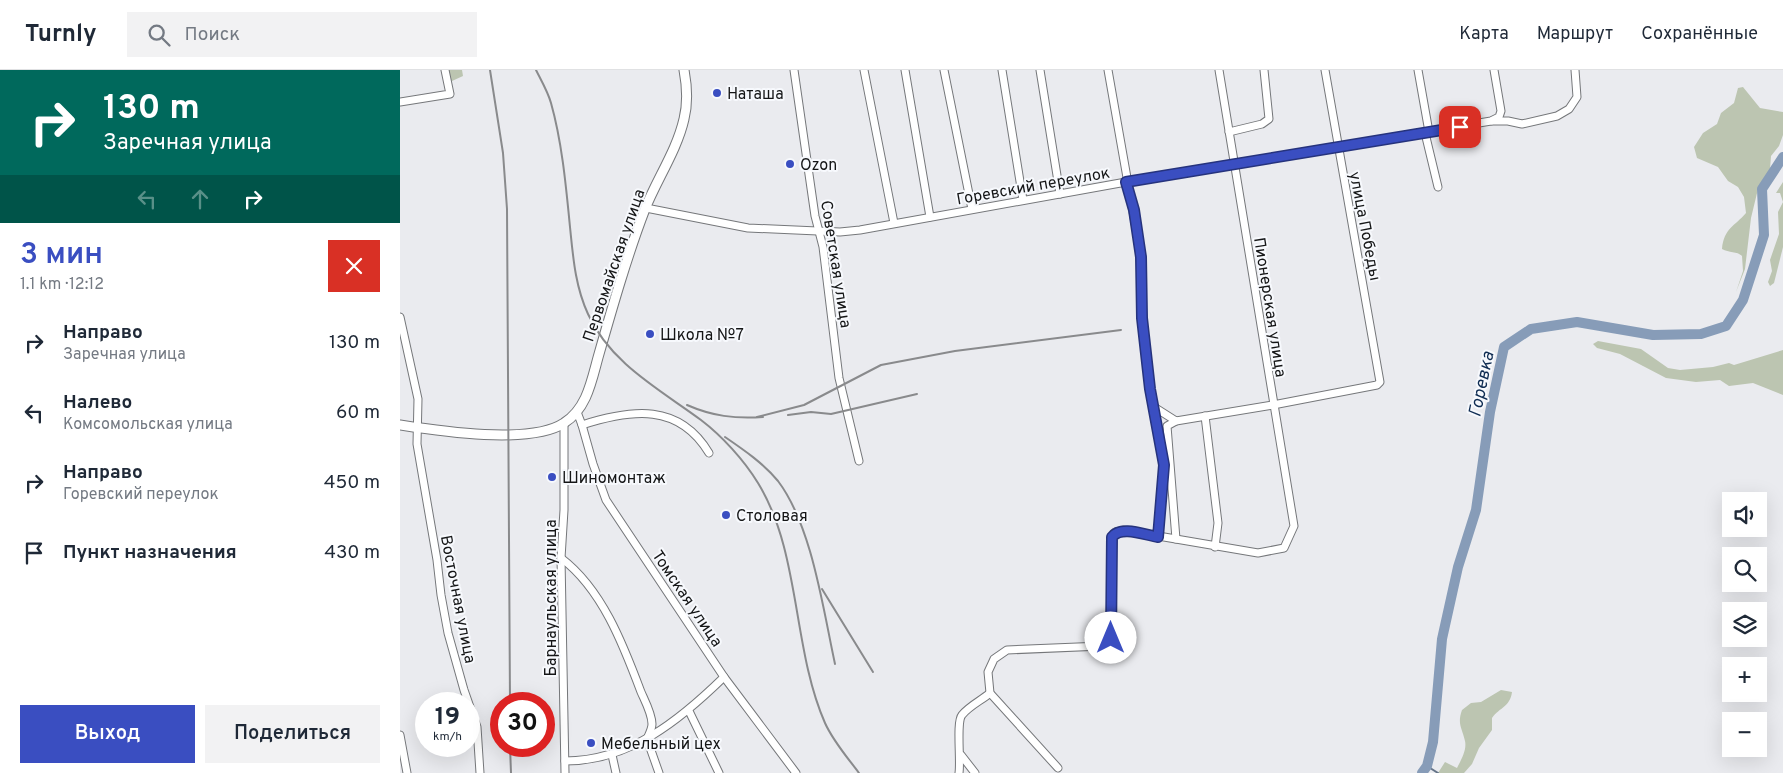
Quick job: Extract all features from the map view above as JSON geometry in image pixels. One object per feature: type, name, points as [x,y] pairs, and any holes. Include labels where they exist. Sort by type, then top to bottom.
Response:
[{"type":"main road","name":"Первомайская улица","points":[[400,425],[416,428],[513,435],[538,433],[564,423],[577,412],[587,393],[630,251],[646,208],[685,117],[687,86],[684,70]]},
{"type":"street","points":[[400,102],[450,94],[445,70]]},
{"type":"street","name":"Советская улица","points":[[794,70],[818,229],[823,247],[839,378],[860,461]]},
{"type":"street","points":[[864,70],[894,223]]},
{"type":"street","points":[[905,70],[930,217]]},
{"type":"street","points":[[944,70],[972,209]]},
{"type":"street","points":[[1002,70],[1023,200]]},
{"type":"street","points":[[1040,70],[1060,194]]},
{"type":"street","points":[[1108,70],[1126,182],[1134,210],[1141,257],[1142,318],[1164,465],[1158,537]]},
{"type":"street","name":"Пионерская улица","points":[[1215,547],[1258,553],[1284,548],[1294,526],[1219,70]]},
{"type":"street","points":[[1229,132],[1262,124],[1269,119],[1264,70]]},
{"type":"street","name":"улица Победы","points":[[1273,405],[1376,385],[1380,378],[1324,70]]},
{"type":"street","points":[[1418,70],[1427,133],[1438,187]]},
{"type":"street","points":[[1491,121],[1499,117],[1500,104],[1494,70]]},
{"type":"street","name":"Горевский переулок","points":[[646,208],[748,228],[818,229],[840,232],[1491,121],[1508,121],[1522,124],[1557,116],[1569,109],[1577,97],[1575,70]]},
{"type":"street","name":"Восточная улица","points":[[400,317],[418,399],[416,428],[420,463],[448,633],[477,728],[480,773]]},
{"type":"street","points":[[1176,539],[1167,426],[1176,421],[1273,405]]},
{"type":"street","points":[[1154,407],[1176,421]]},
{"type":"street","points":[[577,412],[582,425],[610,416],[632,413],[663,415],[681,422],[700,437],[710,453]]},
{"type":"street","points":[[1058,768],[990,693],[988,672],[994,659],[1007,650],[1102,646],[1111,638],[1112,537],[1115,532],[1123,530],[1215,547],[1218,524],[1205,416]]},
{"type":"street","name":"Барнаульская улица","points":[[564,423],[564,510],[560,558],[565,773]]},
{"type":"street","name":"Томская улица","points":[[582,425],[606,500],[724,677],[796,773]]},
{"type":"street","points":[[560,558],[576,569],[625,649],[652,719],[653,726],[647,739],[659,773]]},
{"type":"street","points":[[565,761],[585,761],[612,755],[647,739],[689,711],[724,677]]},
{"type":"street","points":[[959,773],[961,755],[959,721],[962,715],[990,693]]},
{"type":"street","points":[[689,711],[720,773]]},
{"type":"street","points":[[400,735],[407,773]]},
{"type":"street","points":[[612,755],[616,773]]},
{"type":"street","points":[[961,755],[975,773]]},
{"type":"green space","points":[[448,70],[462,70],[463,76],[452,81],[450,80]]},
{"type":"green space","points":[[1743,87],[1760,108],[1783,112],[1783,135],[1779,146],[1771,156],[1770,169],[1758,189],[1751,218],[1745,269],[1736,292],[1743,271],[1742,256],[1738,253],[1722,249],[1725,236],[1746,213],[1744,197],[1738,187],[1728,181],[1718,167],[1697,158],[1694,147],[1703,133],[1717,124],[1721,113],[1734,103],[1738,88]]},
{"type":"green space","points":[[1783,182],[1783,202],[1780,193],[1776,193]]},
{"type":"green space","points":[[1783,202],[1783,247],[1774,283],[1770,286],[1768,282],[1772,271],[1770,260],[1779,234],[1778,212]]},
{"type":"green space","points":[[1598,341],[1641,349],[1668,368],[1680,370],[1713,367],[1729,363],[1734,365],[1783,350],[1783,395],[1753,383],[1729,386],[1720,380],[1696,382],[1666,378],[1620,354],[1597,348],[1593,344]]},
{"type":"green space","points":[[1501,690],[1512,692],[1511,697],[1507,704],[1492,718],[1492,730],[1479,748],[1472,764],[1464,773],[1438,773],[1445,762],[1457,768],[1463,755],[1465,741],[1460,723],[1462,710],[1471,703],[1481,702]]},
{"type":"waterway","name":"Горевка","points":[[1422,773],[1427,766],[1433,742],[1442,639],[1458,567],[1476,510],[1490,412],[1504,347],[1531,329],[1577,322],[1653,335],[1701,334],[1726,326],[1743,300],[1764,235],[1762,189],[1783,157]]},
{"type":"waterway","points":[[1427,766],[1438,773]]},
{"type":"railway","points":[[490,70],[503,153],[507,209],[510,692]]},
{"type":"railway","points":[[536,70],[548,95],[555,118],[563,164],[575,271],[580,293],[588,314],[597,331],[622,361],[717,433],[739,457],[758,483],[772,510],[782,539],[814,694],[828,730],[859,773]]},
{"type":"railway","points":[[757,417],[804,405],[881,365],[955,351],[1121,330]]},
{"type":"railway","points":[[788,415],[811,412],[831,414],[917,394]]},
{"type":"railway","points":[[687,405],[705,412],[724,416],[743,418],[763,417]]},
{"type":"railway","points":[[725,437],[766,468],[778,481],[790,500],[800,521],[815,569],[835,664]]},
{"type":"railway","points":[[822,589],[873,672]]},
{"type":"railway","points":[[510,757],[511,773]]},
{"type":"place","name":"Наташа","points":[[717,93]]},
{"type":"place","name":"Ozon","points":[[790,164]]},
{"type":"place","name":"Школа №7","points":[[650,334]]},
{"type":"place","name":"Шиномонтаж","points":[[552,477]]},
{"type":"place","name":"Столовая","points":[[726,515]]},
{"type":"place","name":"Мебельный цех","points":[[591,743]]},
{"type":"route","points":[[1111,638],[1112,537],[1115,532],[1123,530],[1158,537],[1164,465],[1150,389],[1142,318],[1141,257],[1134,210],[1126,182],[1460,127]]}]
